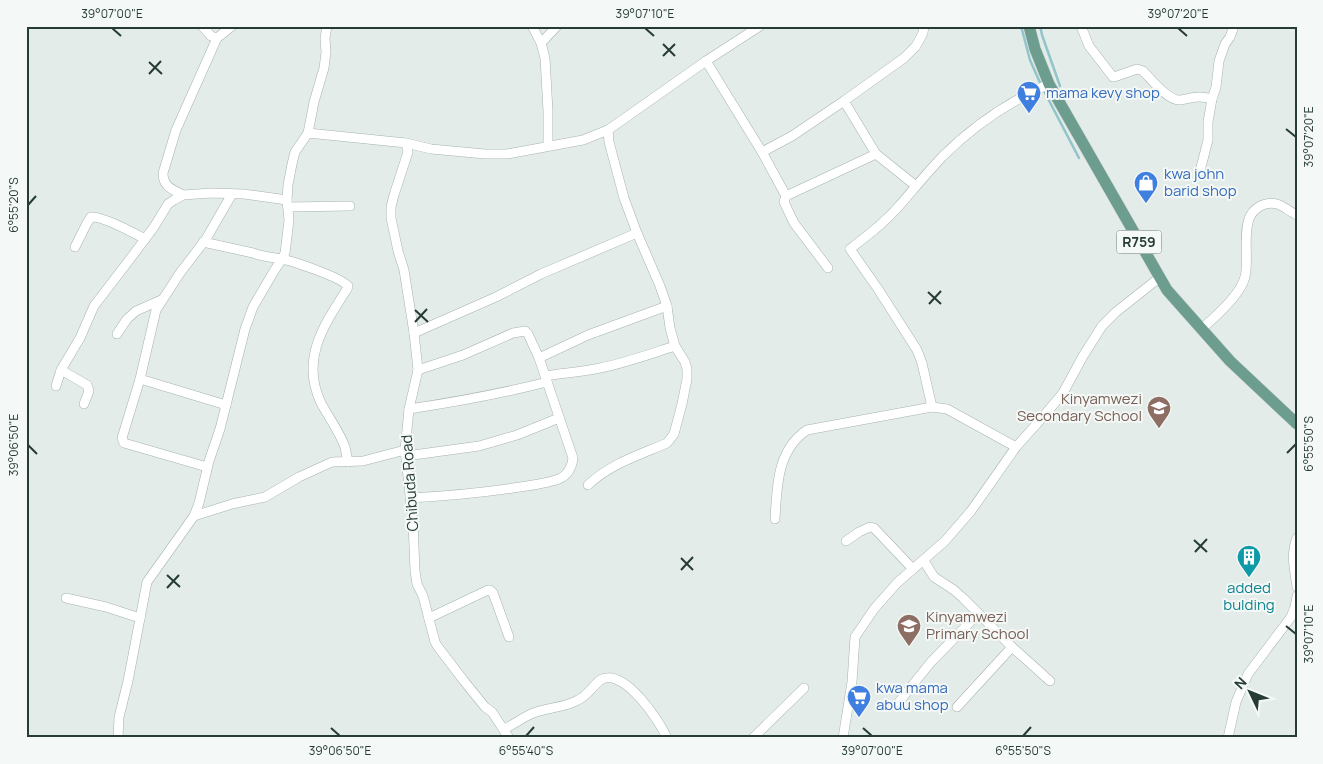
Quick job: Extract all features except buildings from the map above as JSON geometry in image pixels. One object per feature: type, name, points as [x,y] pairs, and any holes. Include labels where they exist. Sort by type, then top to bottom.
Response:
[{"type":"main road","name":"R759","points":[[1029,26],[1035,49],[1049,84],[1167,290],[1230,361],[1297,424]]},
{"type":"street","points":[[202,26],[211,36],[217,38]]},
{"type":"street","points":[[183,196],[166,186],[162,174],[176,130],[217,38],[232,26]]},
{"type":"street","points":[[118,738],[119,717],[128,681],[147,582],[194,516],[207,467],[220,429],[245,329],[253,307],[285,252],[288,238],[288,203],[292,164],[296,152],[308,133],[314,102],[324,68],[327,26]]},
{"type":"street","points":[[532,26],[541,43],[545,58],[548,146]]},
{"type":"street","points":[[541,43],[557,26]]},
{"type":"street","points":[[308,133],[406,143],[431,149],[486,154],[507,154],[583,140],[608,130],[706,61],[760,26]]},
{"type":"street","points":[[762,152],[792,136],[904,58],[916,46],[923,33],[924,26]]},
{"type":"street","points":[[1081,26],[1089,46],[1113,77],[1138,69],[1143,71],[1171,98],[1179,100],[1202,96],[1212,99]]},
{"type":"street","points":[[1200,171],[1208,140],[1208,122],[1222,52],[1234,30],[1234,26]]},
{"type":"street","points":[[706,61],[762,152],[786,196]]},
{"type":"street","points":[[932,407],[922,363],[917,350],[878,288],[850,250],[876,229],[898,207],[943,157],[989,119],[1016,101],[1049,84]]},
{"type":"street","points":[[844,101],[876,154],[916,186]]},
{"type":"street","points":[[588,485],[595,478],[621,462],[667,443],[674,434],[687,379],[685,362],[675,346],[670,328],[667,306],[624,198],[609,142],[608,130]]},
{"type":"street","name":"Chibuda Road","points":[[406,143],[408,152],[394,195],[391,218],[404,270],[418,370],[409,409],[405,453],[414,522],[417,584],[423,596],[435,642],[485,707],[492,712],[509,738]]},
{"type":"street","points":[[828,268],[794,223],[784,202],[786,196],[876,154]]},
{"type":"street","points":[[56,386],[61,370],[80,338],[94,306],[145,239],[168,204],[174,200],[183,196],[211,193],[232,194],[288,203],[350,206]]},
{"type":"street","points":[[207,467],[124,443],[122,438],[140,379],[156,310],[161,300],[203,242],[232,194]]},
{"type":"street","points":[[1201,330],[1241,285],[1245,276],[1249,219],[1254,212],[1260,206],[1268,203],[1277,204],[1297,216]]},
{"type":"street","points":[[75,247],[87,222],[92,217],[97,216],[145,239]]},
{"type":"street","points":[[414,333],[496,297],[541,274],[637,233]]},
{"type":"street","points":[[203,242],[282,259],[336,278],[348,286],[323,327],[316,346],[313,375],[317,392],[345,447],[348,462]]},
{"type":"street","points":[[843,738],[852,682],[856,637],[874,609],[897,583],[945,541],[972,511],[1016,447],[1063,393],[1102,326],[1116,312],[1160,278]]},
{"type":"street","points":[[117,334],[127,319],[136,312],[161,300]]},
{"type":"street","points":[[539,358],[588,335],[667,306]]},
{"type":"street","points":[[410,498],[480,493],[534,485],[559,479],[572,467],[574,458],[539,358],[525,331],[464,355],[418,370]]},
{"type":"street","points":[[409,409],[461,402],[505,393],[566,372],[600,368],[627,362],[675,346]]},
{"type":"street","points":[[61,370],[87,385],[89,391],[84,404]]},
{"type":"street","points":[[140,379],[226,405]]},
{"type":"street","points":[[775,519],[777,488],[782,463],[791,445],[798,436],[807,430],[932,407],[947,409],[1016,447]]},
{"type":"street","points":[[194,516],[232,504],[266,497],[299,477],[332,462],[364,461],[405,453],[479,446],[517,435],[559,418]]},
{"type":"street","points":[[846,541],[859,532],[870,527],[874,528],[913,570]]},
{"type":"street","points":[[1297,538],[1293,549],[1293,558],[1297,587]]},
{"type":"street","points":[[924,561],[934,577],[954,590],[1050,681]]},
{"type":"street","points":[[429,618],[490,590],[493,593],[509,637]]},
{"type":"street","points":[[1228,738],[1236,702],[1248,674],[1291,617],[1297,596]]},
{"type":"street","points":[[66,598],[106,607],[140,618]]},
{"type":"street","points":[[899,702],[931,662],[978,614]]},
{"type":"street","points":[[957,707],[1012,647]]},
{"type":"street","points":[[504,730],[531,714],[573,703],[581,699],[599,681],[611,677],[630,688],[642,700],[655,717],[667,738]]},
{"type":"street","points":[[753,738],[804,688]]},
{"type":"waterway","points":[[1021,26],[1030,60],[1041,85]]},
{"type":"waterway","points":[[1040,26],[1060,86]]},
{"type":"waterway","points":[[1044,91],[1079,158]]},
{"type":"place","name":"mama kevy shop","points":[[1029,114]]},
{"type":"place","name":"kwa john barid shop","points":[[1146,204]]},
{"type":"place","name":"Kinyamwezi Secondary School","points":[[1159,429]]},
{"type":"place","name":"added bulding","points":[[1249,578]]},
{"type":"place","name":"Kinyamwezi Primary School","points":[[909,647]]},
{"type":"place","name":"kwa mama abuu shop","points":[[859,718]]}]
